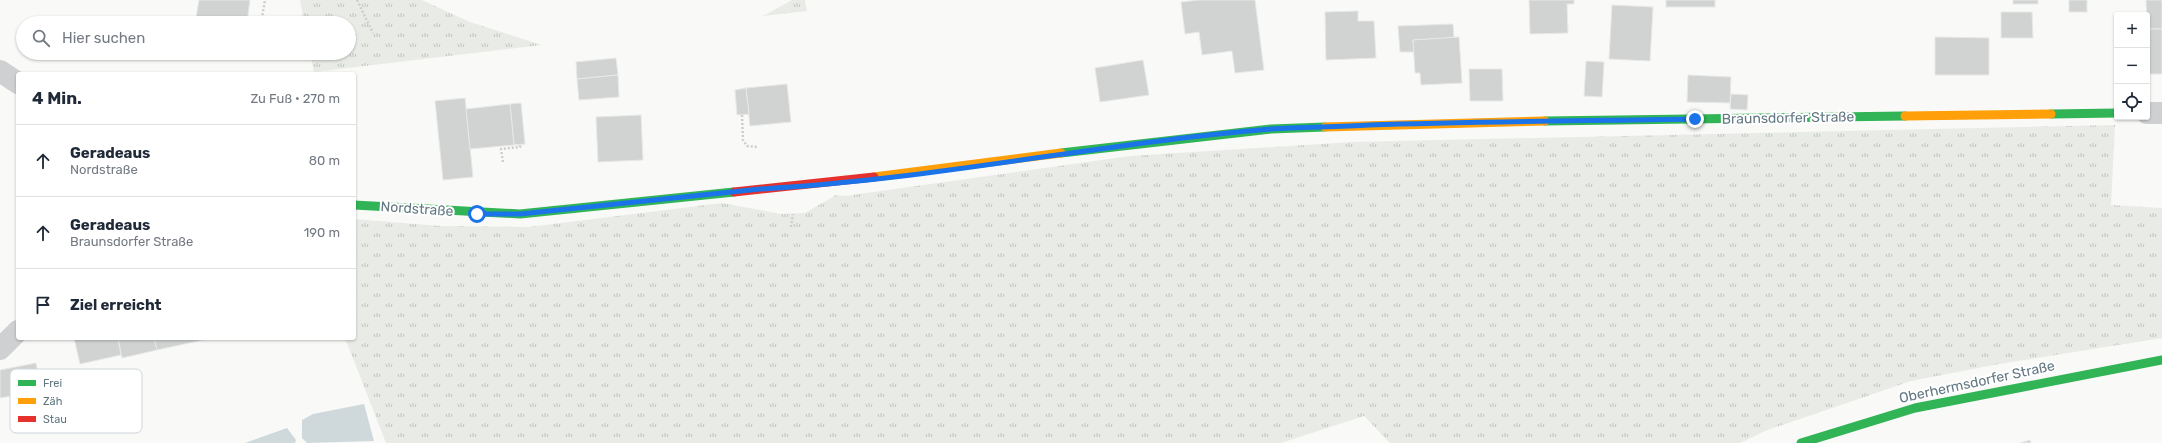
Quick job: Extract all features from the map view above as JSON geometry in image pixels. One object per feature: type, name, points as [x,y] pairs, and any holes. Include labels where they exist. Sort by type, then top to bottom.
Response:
[{"type":"street","points":[[0,71],[16,82]]},
{"type":"street","name":"Braunsdorfer Straße","points":[[838,182],[1098,148],[1271,129],[1435,123],[2114,113]]},
{"type":"street","points":[[2150,113],[2162,113]]},
{"type":"street","name":"Nordstraße","points":[[356,205],[477,214],[520,214],[838,182]]},
{"type":"street","points":[[0,349],[16,333]]},
{"type":"street","name":"Oberhermsdorfer Straße","points":[[1801,443],[1914,408],[2162,360]]},
{"type":"path","points":[[262,16],[265,0]]},
{"type":"path","points":[[358,0],[373,33]]},
{"type":"path","points":[[742,115],[743,140],[747,146],[757,147]]},
{"type":"path","points":[[503,162],[501,149],[520,147],[520,144]]},
{"type":"path","points":[[791,227],[793,214]]},
{"type":"green space","points":[[300,0],[422,0],[470,22],[542,45],[314,72],[311,60],[356,60],[356,16],[303,16]]},
{"type":"green space","points":[[792,0],[805,0],[807,11],[763,16]]},
{"type":"green space","points":[[2115,125],[2111,205],[2162,208],[2162,338],[1999,364],[1911,381],[1765,431],[1740,443],[1390,443],[1364,416],[1281,443],[386,443],[346,340],[356,340],[356,219],[440,226],[529,227],[722,203],[781,214],[805,213],[836,195],[845,196],[1130,156],[1352,142]]},
{"type":"shaded area","points":[[364,404],[374,441],[307,443],[302,438],[302,420],[313,414]]},
{"type":"shaded area","points":[[287,428],[296,440],[295,443],[245,443]]},
{"type":"building","points":[[199,0],[250,0],[248,16],[196,16]]},
{"type":"building","points":[[1199,0],[1255,0],[1264,70],[1235,73],[1232,51],[1202,55],[1199,32],[1185,34],[1181,2]]},
{"type":"building","points":[[1529,0],[1574,0],[1574,4],[1567,4],[1568,33],[1530,34]]},
{"type":"building","points":[[1666,0],[1715,0],[1715,7],[1666,7]]},
{"type":"building","points":[[2013,0],[2038,0],[2038,4],[2013,4]]},
{"type":"building","points":[[2069,0],[2087,0],[2087,12],[2069,12]]},
{"type":"building","points":[[2146,0],[2162,0],[2162,29],[2150,29],[2150,12],[2146,12]]},
{"type":"building","points":[[1612,5],[1653,7],[1650,61],[1609,59]]},
{"type":"building","points":[[1358,11],[1358,21],[1374,21],[1376,58],[1326,60],[1325,12]]},
{"type":"building","points":[[2001,12],[2032,12],[2033,38],[2001,38]]},
{"type":"building","points":[[1453,24],[1454,38],[1413,40],[1414,52],[1400,52],[1398,26]]},
{"type":"building","points":[[2150,29],[2162,29],[2162,74],[2150,74]]},
{"type":"building","points":[[1459,37],[1462,83],[1421,85],[1420,73],[1415,73],[1413,40]]},
{"type":"building","points":[[1935,37],[1989,38],[1989,75],[1935,75]]},
{"type":"building","points":[[616,58],[618,75],[577,79],[576,62]]},
{"type":"building","points":[[1143,60],[1149,95],[1100,102],[1095,68]]},
{"type":"building","points":[[1586,61],[1604,62],[1602,97],[1584,96]]},
{"type":"building","points":[[1469,69],[1502,69],[1503,101],[1470,101]]},
{"type":"building","points":[[618,75],[619,97],[579,100],[577,79]]},
{"type":"building","points":[[1688,75],[1731,77],[1730,103],[1687,102]]},
{"type":"building","points":[[787,84],[791,122],[750,126],[746,88]]},
{"type":"building","points":[[746,88],[749,114],[737,115],[735,90]]},
{"type":"building","points":[[1731,94],[1748,95],[1747,110],[1730,109]]},
{"type":"building","points":[[465,98],[473,177],[443,180],[435,101]]},
{"type":"building","points":[[521,103],[525,144],[514,145],[510,104]]},
{"type":"building","points":[[510,104],[514,145],[470,149],[466,109]]},
{"type":"building","points":[[641,115],[643,160],[598,162],[596,117]]},
{"type":"building","points":[[74,340],[118,340],[121,355],[80,364]]},
{"type":"building","points":[[118,340],[154,340],[157,350],[122,358]]},
{"type":"building","points":[[154,340],[203,340],[157,350]]},
{"type":"building","points":[[36,363],[37,369],[10,369],[10,396],[0,398],[0,370]]},
{"type":"building","points":[[2030,440],[2031,443],[2020,443]]},
{"type":"traffic: fast","points":[[2051,114],[2114,113]]},
{"type":"traffic: fast","points":[[1545,121],[1905,116]]},
{"type":"traffic: fast","points":[[1061,153],[1271,129],[1325,127]]},
{"type":"traffic: fast","points":[[356,205],[520,214],[734,192]]},
{"type":"traffic: fast","points":[[1801,443],[1915,408],[2162,360]]},
{"type":"traffic: slow","points":[[1905,116],[2051,114]]},
{"type":"traffic: slow","points":[[1325,127],[1545,121]]},
{"type":"traffic: slow","points":[[874,177],[1061,153]]},
{"type":"traffic: jam","points":[[734,192],[874,177]]},
{"type":"route","points":[[477,214],[520,214],[760,189],[797,187],[929,172],[1098,148],[1271,129],[1435,123],[1695,119]]}]
